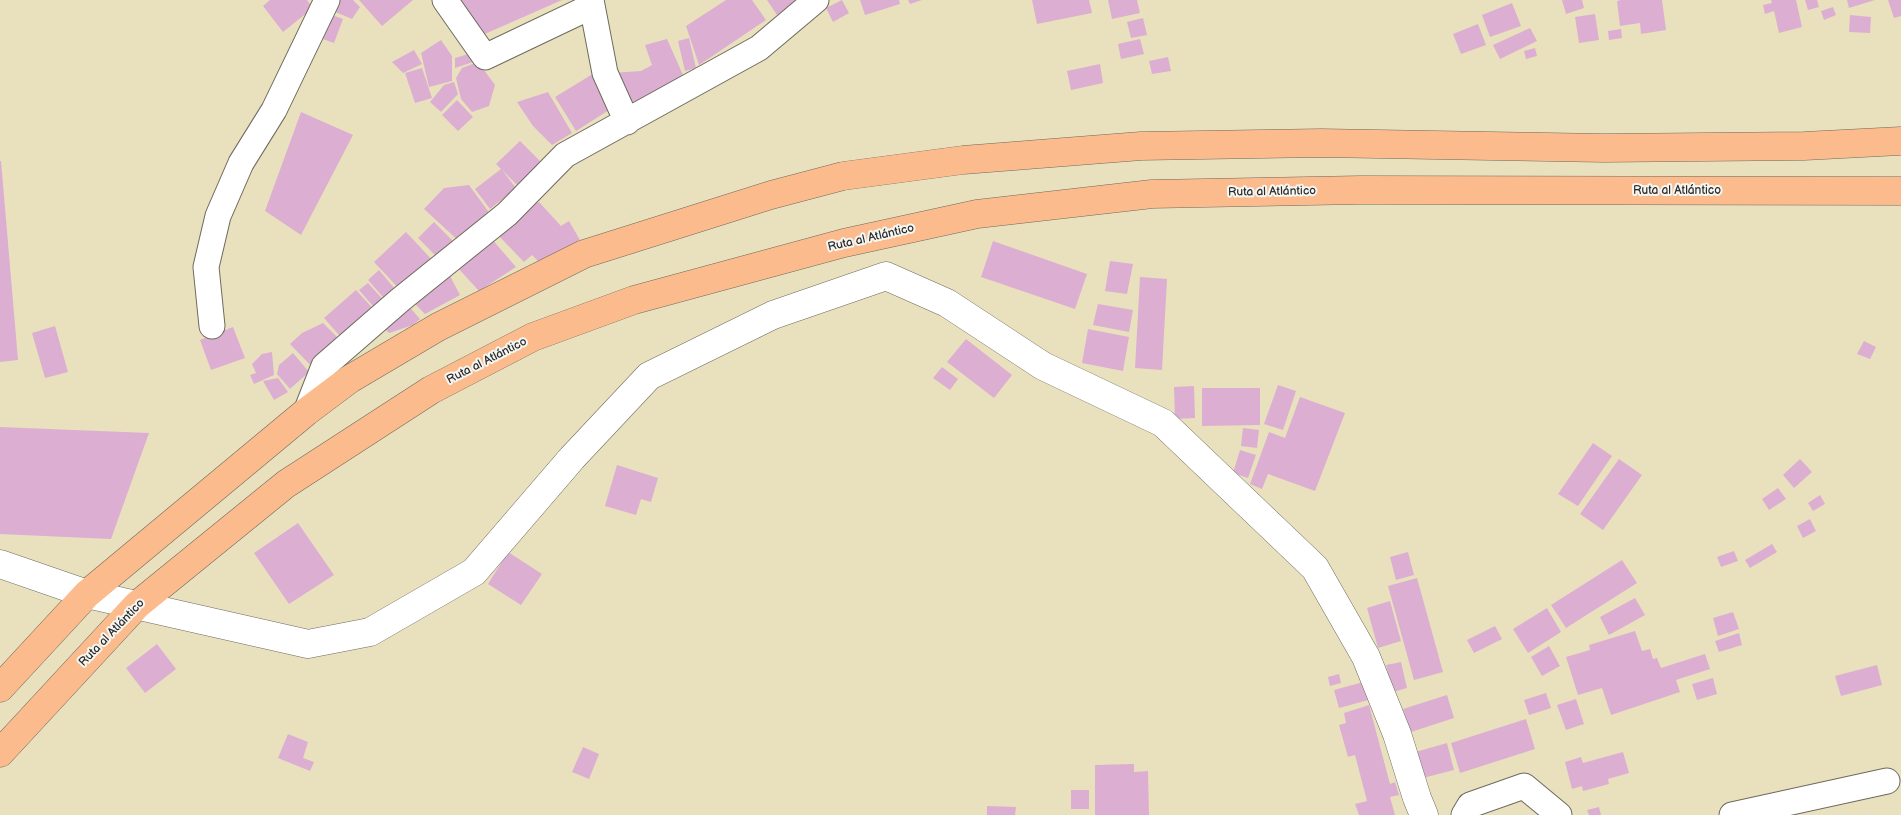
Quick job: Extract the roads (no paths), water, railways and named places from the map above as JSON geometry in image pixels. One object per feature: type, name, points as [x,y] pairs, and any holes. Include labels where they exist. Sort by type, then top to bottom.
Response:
[{"type":"highway","points":[[0,688],[87,594],[306,412],[350,379],[438,327],[584,254],[771,196],[843,176],[963,160],[1141,146],[1321,143],[1604,148],[1804,146],[1901,141]]},
{"type":"highway","name":"Ruta al Atlántico","points":[[0,753],[137,605],[286,484],[431,390],[533,338],[634,300],[844,243],[978,214],[1152,194],[1360,190],[1901,191]]},
{"type":"street","points":[[212,326],[206,267],[218,216],[241,163],[274,110],[327,0]]},
{"type":"street","points":[[444,0],[485,57],[592,3],[605,73],[627,122]]},
{"type":"street","points":[[306,412],[324,366],[400,300],[507,214],[565,155],[758,48],[816,0]]},
{"type":"street","points":[[0,564],[87,594],[308,644],[370,632],[474,572],[572,458],[649,376],[773,315],[886,276],[947,303],[1043,366],[1163,423],[1315,568],[1366,657],[1397,734],[1416,798],[1424,815]]},
{"type":"street","points":[[1732,815],[1888,781]]},
{"type":"street","points":[[1464,815],[1470,805],[1524,786],[1559,815]]}]
